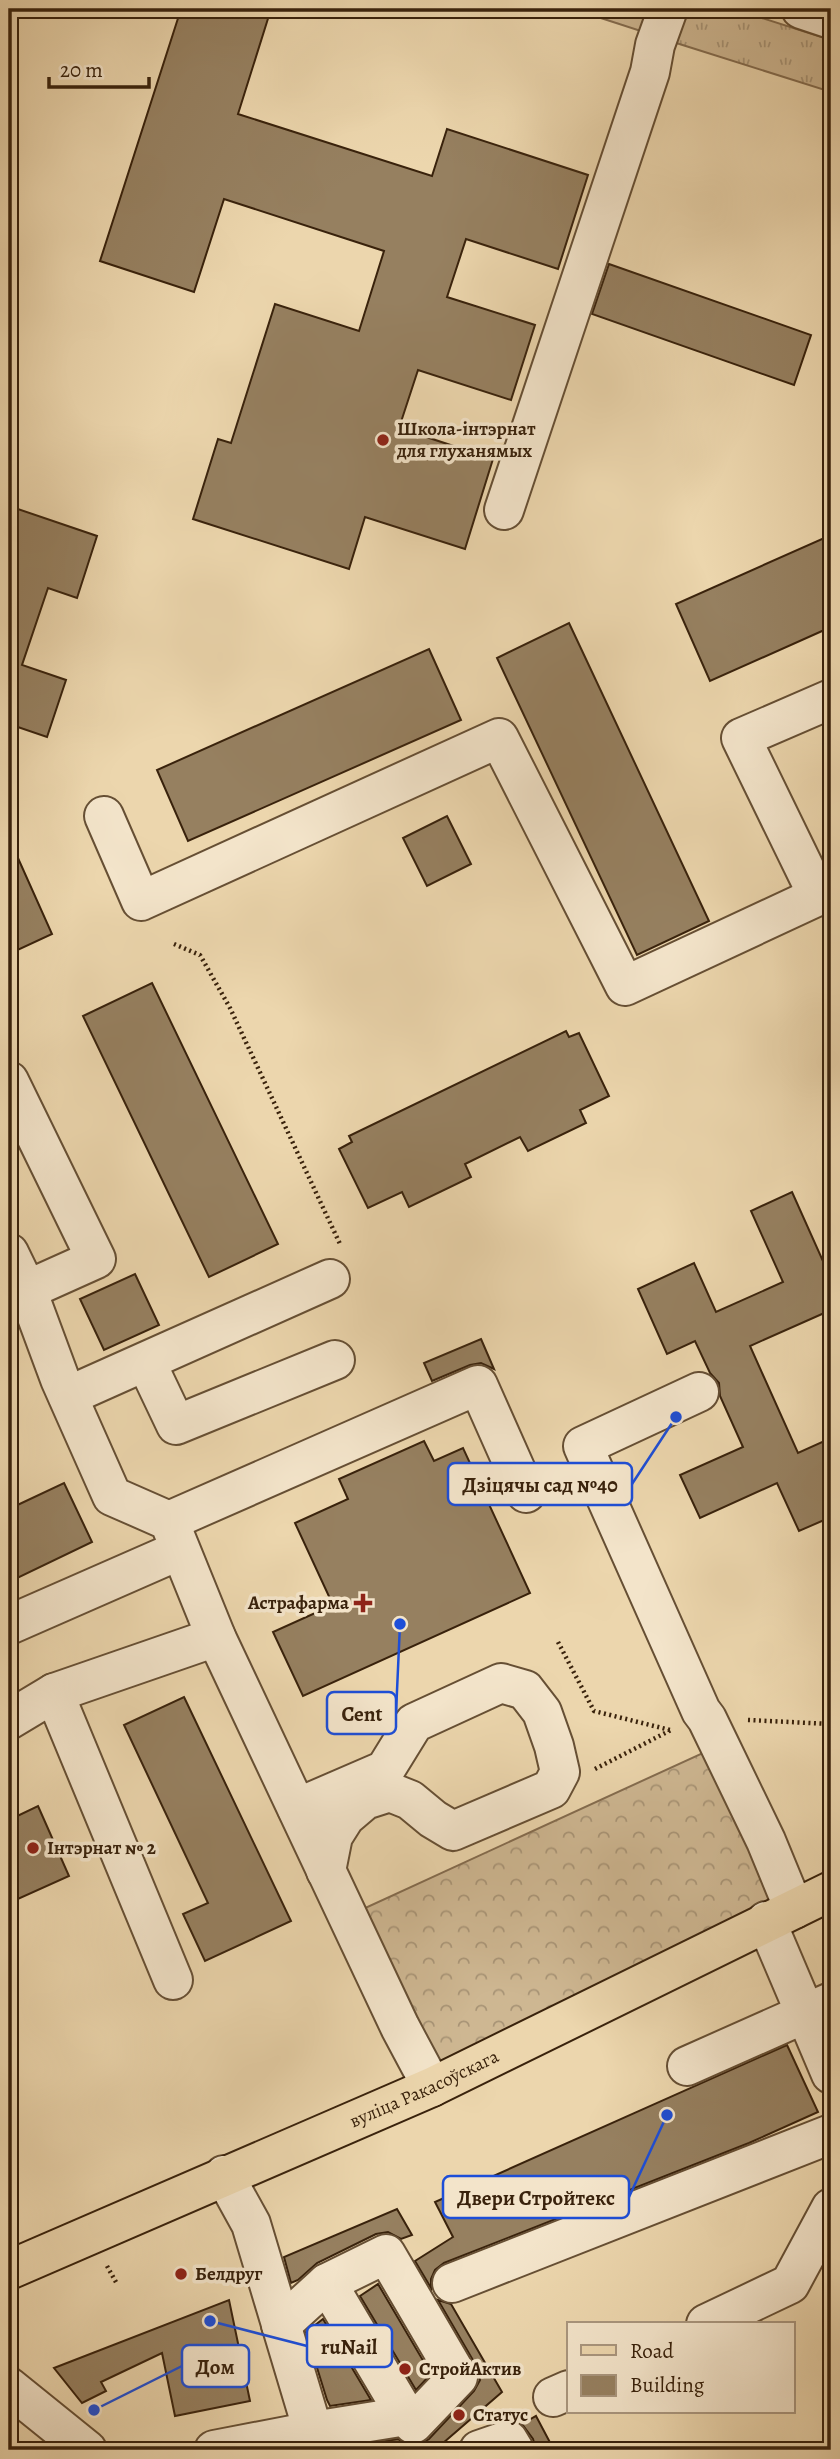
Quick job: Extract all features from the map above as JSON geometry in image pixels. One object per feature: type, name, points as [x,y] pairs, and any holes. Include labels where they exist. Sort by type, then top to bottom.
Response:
[{"type":"main road","name":"вуліца Ракасоўскага","points":[[9,2270],[432,2087],[831,1891]]},
{"type":"street","points":[[504,510],[646,85],[655,46],[668,9]]},
{"type":"street","points":[[801,9],[831,19]]},
{"type":"street","points":[[104,816],[141,901],[499,737],[625,986],[825,893],[741,738],[831,699]]},
{"type":"street","points":[[9,1081],[96,1259],[27,1290]]},
{"type":"street","points":[[9,1253],[27,1290],[68,1396],[112,1496],[175,1535],[216,1637],[432,2087]]},
{"type":"street","points":[[68,1396],[146,1362],[336,1265]]},
{"type":"street","points":[[146,1362],[176,1425],[335,1360]]},
{"type":"street","points":[[9,1625],[175,1535],[478,1385],[526,1493]]},
{"type":"street","points":[[699,1392],[583,1446],[701,1711],[760,1829],[780,1915],[818,2008],[831,2074]]},
{"type":"street","points":[[9,1720],[54,1693],[216,1637]]},
{"type":"street","points":[[297,1808],[385,1770],[414,1723],[501,1683],[526,1690],[542,1712],[560,1772],[551,1790],[453,1831],[410,1800],[390,1792],[365,1800],[345,1817],[333,1836],[326,1871]]},
{"type":"street","points":[[54,1693],[173,1980]]},
{"type":"street","points":[[687,2066],[818,2008]]},
{"type":"street","points":[[452,2283],[831,2134]]},
{"type":"street","points":[[224,2175],[251,2224],[313,2431]]},
{"type":"street","points":[[710,2322],[790,2284],[831,2208]]},
{"type":"street","points":[[281,2325],[327,2283],[386,2254],[458,2377],[413,2424],[327,2283]]},
{"type":"street","points":[[9,2387],[81,2448]]},
{"type":"street","points":[[214,2450],[406,2416]]},
{"type":"street","points":[[479,2450],[508,2440],[514,2450]]},
{"type":"path","points":[[174,944],[201,955],[230,1008],[336,1265]]},
{"type":"path","points":[[558,1642],[594,1712],[671,1730]]},
{"type":"green space","points":[[573,9],[657,9],[650,34]]},
{"type":"green space","points":[[680,9],[734,9],[831,40],[831,92],[670,41]]},
{"type":"green space","points":[[705,1752],[776,1907],[434,2064],[363,1909]]},
{"type":"building","points":[[181,9],[271,9],[238,114],[432,176],[447,129],[588,175],[558,269],[466,239],[447,297],[535,325],[511,400],[418,370],[399,428],[493,459],[465,549],[365,517],[349,569],[193,519],[218,439],[231,443],[275,304],[359,331],[384,251],[224,199],[194,292],[100,261]]},
{"type":"building","points":[[609,264],[811,335],[794,385],[592,314]]},
{"type":"building","points":[[9,506],[97,536],[77,598],[48,588],[22,665],[66,680],[47,737],[9,724]]},
{"type":"building","points":[[831,535],[831,627],[710,681],[676,604]]},
{"type":"building","points":[[569,623],[709,921],[637,955],[497,658]]},
{"type":"building","points":[[429,649],[461,720],[188,841],[157,770]]},
{"type":"building","points":[[447,816],[471,864],[427,886],[403,838]]},
{"type":"building","points":[[9,838],[52,934],[9,954]]},
{"type":"building","points":[[152,983],[278,1244],[209,1277],[83,1016]]},
{"type":"building","points":[[566,1031],[569,1037],[579,1033],[609,1096],[580,1110],[586,1123],[528,1151],[520,1137],[465,1164],[471,1177],[409,1207],[402,1192],[368,1208],[339,1149],[352,1142],[349,1136]]},
{"type":"building","points":[[792,1192],[831,1279],[831,1310],[750,1346],[798,1453],[831,1438],[831,1517],[799,1531],[777,1483],[700,1518],[680,1475],[743,1447],[720,1396],[719,1383],[710,1373],[695,1341],[667,1354],[638,1289],[694,1263],[716,1312],[783,1282],[751,1211]]},
{"type":"building","points":[[135,1274],[159,1325],[104,1350],[80,1299]]},
{"type":"building","points":[[481,1339],[494,1369],[481,1363],[470,1365],[432,1381],[424,1363]]},
{"type":"building","points":[[424,1441],[434,1461],[463,1448],[530,1593],[303,1696],[273,1632],[333,1605],[295,1523],[348,1499],[339,1479]]},
{"type":"building","points":[[64,1483],[92,1542],[9,1582],[9,1509]]},
{"type":"building","points":[[184,1697],[291,1921],[205,1961],[183,1914],[208,1903],[124,1725]]},
{"type":"building","name":"Інтэрнат № 2","points":[[38,1806],[69,1876],[9,1903],[9,1820]]},
{"type":"building","points":[[787,2045],[818,2112],[749,2143],[444,2263],[435,2270],[431,2288],[415,2261],[453,2237],[435,2202]]},
{"type":"building","points":[[397,2209],[412,2235],[401,2239],[388,2232],[376,2234],[317,2263],[291,2283],[284,2257]]},
{"type":"building","points":[[378,2284],[431,2374],[416,2390],[360,2296]]},
{"type":"building","points":[[229,2300],[250,2401],[175,2416],[162,2353],[101,2382],[106,2391],[82,2403],[54,2368]]},
{"type":"building","points":[[438,2300],[451,2304],[502,2392],[435,2450],[359,2450],[356,2446],[398,2439],[407,2445],[419,2445],[429,2439],[474,2391],[480,2380],[477,2367]]},
{"type":"building","points":[[323,2319],[371,2400],[330,2406],[306,2332]]},
{"type":"building","points":[[536,2416],[554,2450],[536,2450],[533,2439],[522,2424]]},
{"type":"place","name":"Школа-інтэрнат для глуханямых","points":[[383,440]]},
{"type":"place","name":"Дзіцячы сад №40","points":[[676,1417]]},
{"type":"place","name":"Астрафарма","points":[[363,1603]]},
{"type":"place","name":"Cent","points":[[400,1624]]},
{"type":"place","name":"Інтэрнат № 2","points":[[33,1848]]},
{"type":"place","name":"Двери Стройтекс","points":[[667,2115]]},
{"type":"place","name":"Белдруг","points":[[181,2274]]},
{"type":"place","name":"ruNail","points":[[210,2321]]},
{"type":"place","name":"СтройАктив","points":[[405,2369]]},
{"type":"place","name":"Дом","points":[[94,2410]]},
{"type":"place","name":"Статус","points":[[459,2415]]}]
